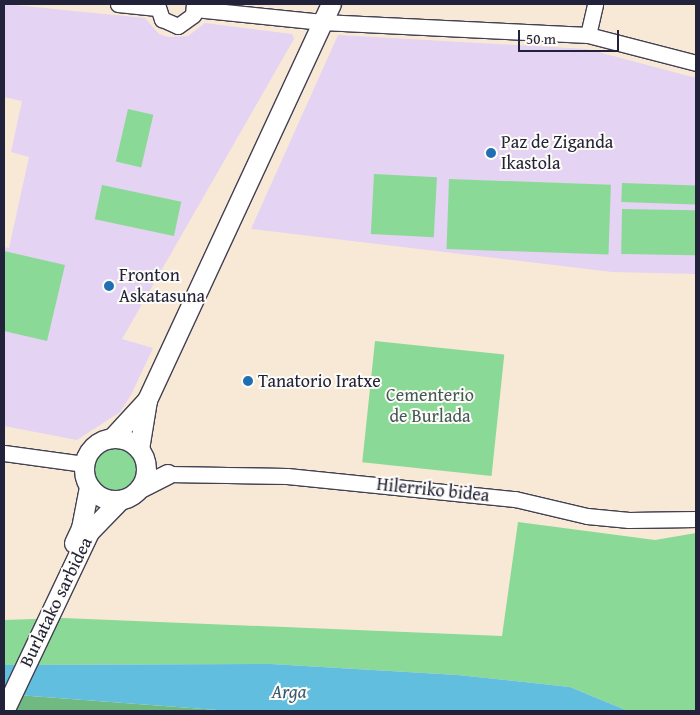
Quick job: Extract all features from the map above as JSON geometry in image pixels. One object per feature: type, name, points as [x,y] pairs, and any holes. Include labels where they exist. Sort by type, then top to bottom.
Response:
[{"type":"main road","points":[[147,400],[142,454],[145,476],[140,488],[120,500],[106,499],[89,487],[84,464],[94,446],[112,438],[147,400],[331,4]]},
{"type":"main road","points":[[112,438],[130,442],[168,474]]},
{"type":"main road","name":"Hilerriko bidea","points":[[140,488],[168,474]]},
{"type":"main road","name":"Burlatako sarbidea","points":[[4,711],[81,528],[89,487]]},
{"type":"main road","name":"Burlatako sarbidea","points":[[4,691],[89,532],[120,500]]},
{"type":"street","points":[[118,4],[157,6],[162,19],[178,26],[190,20],[194,6],[322,22],[588,36],[696,63]]},
{"type":"street","points":[[588,36],[595,4]]},
{"type":"street","points":[[4,453],[84,464]]},
{"type":"street","name":"Hilerriko bidea","points":[[168,474],[287,476],[515,499],[587,516],[629,520],[696,519]]},
{"type":"shaded area","points":[[4,4],[145,18],[159,34],[168,37],[188,36],[205,23],[292,34],[294,39],[122,339],[153,348],[131,395],[120,412],[77,440],[4,426],[4,247],[9,248],[29,157],[11,152],[22,101],[4,97]]},
{"type":"shaded area","name":"Paz de Ziganda Ikastola","points":[[338,35],[587,49],[696,78],[696,274],[612,272],[251,229]]},
{"type":"green space","points":[[128,109],[153,115],[141,167],[116,162]]},
{"type":"green space","points":[[374,174],[437,177],[434,237],[371,234]]},
{"type":"green space","points":[[449,179],[611,185],[608,255],[447,249]]},
{"type":"green space","points":[[622,183],[696,186],[695,205],[621,202]]},
{"type":"green space","points":[[102,185],[181,202],[174,236],[95,219]]},
{"type":"green space","points":[[622,209],[696,210],[695,255],[621,254]]},
{"type":"green space","points":[[4,251],[65,265],[47,341],[4,331]]},
{"type":"green space","name":"Cementerio de Burlada","points":[[375,341],[504,355],[492,476],[362,462]]},
{"type":"green space","points":[[115,444],[124,446],[132,451],[137,459],[139,468],[137,477],[132,485],[124,490],[115,492],[106,490],[98,485],[93,477],[91,468],[93,459],[98,451],[106,446]]},
{"type":"green space","points":[[518,522],[655,540],[696,533],[696,711],[628,711],[570,687],[458,675],[271,664],[4,665],[4,620],[63,618],[502,636]]},
{"type":"green space","points":[[4,694],[217,710],[253,711],[4,711]]},
{"type":"water","name":"Arga","points":[[271,664],[458,675],[570,687],[628,711],[217,710],[4,694],[4,665]]},
{"type":"place","name":"Paz de Ziganda Ikastola","points":[[491,153]]},
{"type":"place","name":"Fronton Askatasuna","points":[[109,286]]},
{"type":"place","name":"Tanatorio Iratxe","points":[[248,381]]}]
